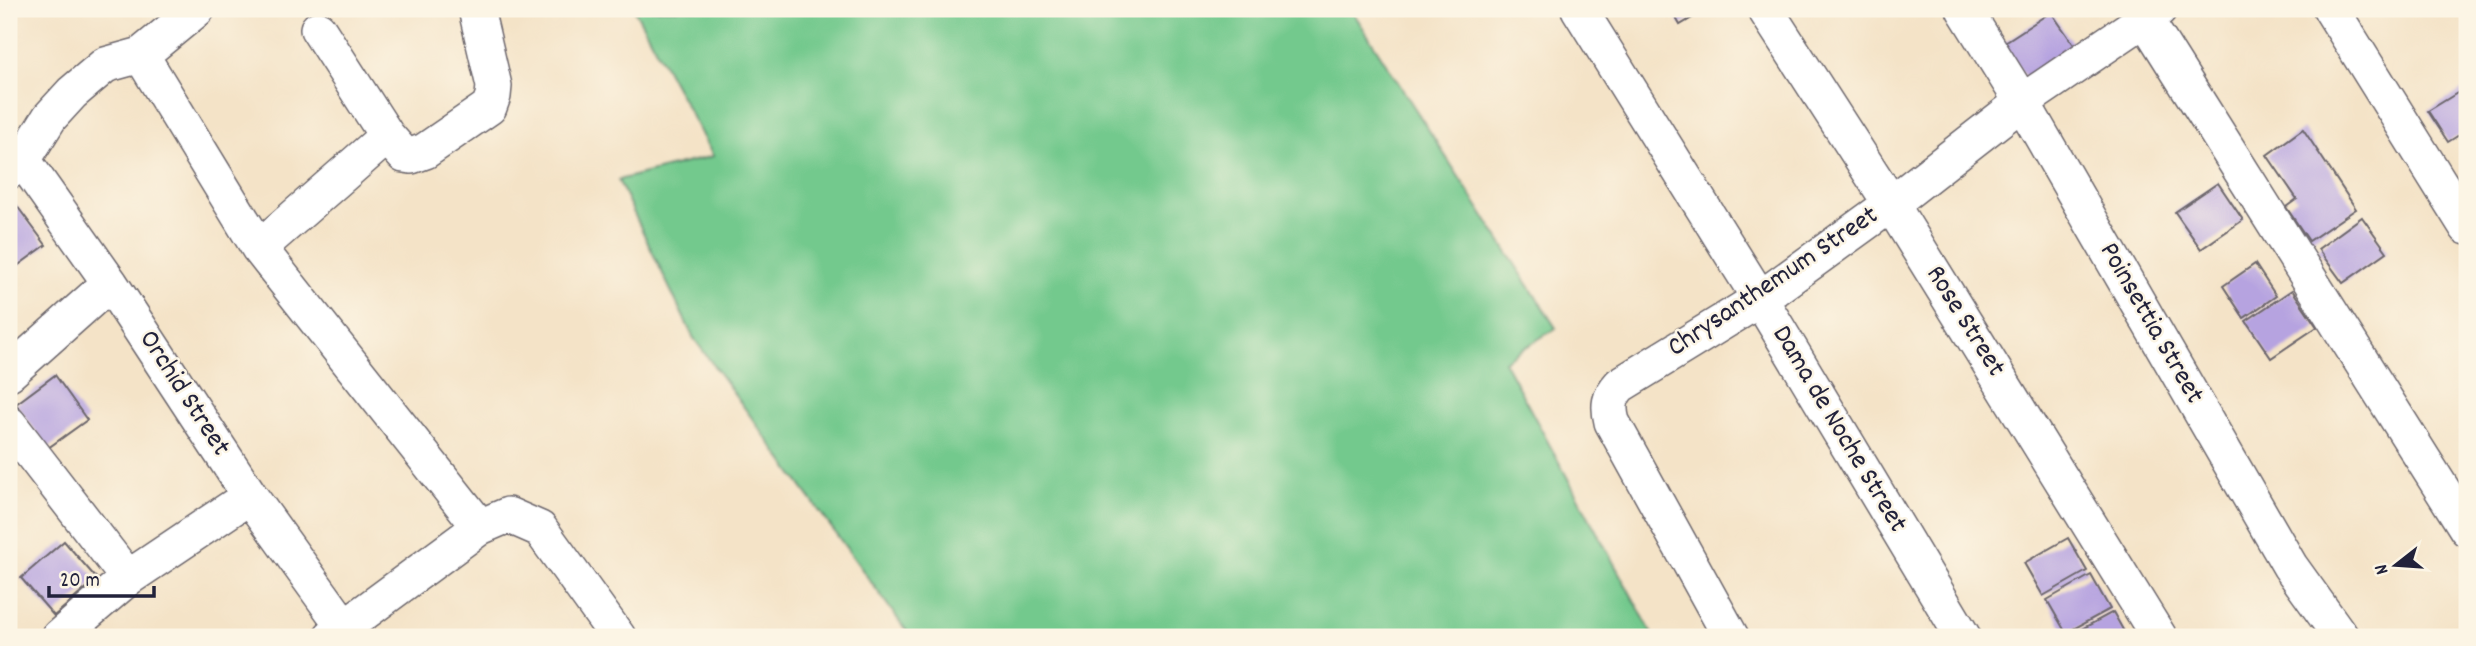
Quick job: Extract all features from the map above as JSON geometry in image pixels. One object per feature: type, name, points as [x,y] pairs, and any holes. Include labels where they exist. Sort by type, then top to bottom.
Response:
[{"type":"street","points":[[16,166],[50,117],[72,93],[105,65],[141,54],[197,9]]},
{"type":"street","points":[[318,29],[387,136],[404,155],[418,154],[489,107],[494,86],[476,9]]},
{"type":"street","name":"Dama de Noche Street","points":[[1579,9],[1759,299],[1963,637]]},
{"type":"street","name":"Rose Street","points":[[1765,9],[1891,204],[2159,637]]},
{"type":"street","name":"Poinsettia Street","points":[[1964,9],[2022,102],[2290,566],[2341,637]]},
{"type":"street","points":[[2331,9],[2467,228]]},
{"type":"street","points":[[2148,12],[2467,529]]},
{"type":"street","name":"Chrysanthemum Street","points":[[1731,637],[1612,422],[1609,409],[1611,394],[1620,385],[1759,299],[1891,204],[2022,102],[2148,12]]},
{"type":"street","points":[[141,54],[259,248],[481,527]]},
{"type":"street","points":[[259,248],[387,136]]},
{"type":"street","name":"Orchid Street","points":[[16,166],[110,283],[338,632]]},
{"type":"street","points":[[9,373],[110,283]]},
{"type":"street","points":[[9,424],[128,578]]},
{"type":"street","points":[[59,637],[128,578],[250,496]]},
{"type":"street","points":[[338,632],[481,527],[508,515],[540,529],[618,637]]},
{"type":"green space","points":[[634,9],[1351,9],[1556,328],[1504,361],[1654,637],[911,637],[693,337],[618,180],[713,156]]},
{"type":"building","points":[[1671,9],[1707,9],[1680,25]]},
{"type":"building","points":[[2051,12],[2074,45],[2026,78],[2002,44]]},
{"type":"building","points":[[2467,87],[2467,130],[2448,142],[2428,111]]},
{"type":"building","points":[[2303,129],[2356,209],[2309,241],[2286,207],[2297,199],[2267,155]]},
{"type":"building","points":[[2218,183],[2243,220],[2201,249],[2175,212]]},
{"type":"building","points":[[14,202],[46,245],[9,272],[9,206]]},
{"type":"building","points":[[2362,217],[2387,252],[2343,283],[2318,249]]},
{"type":"building","points":[[2255,264],[2276,296],[2244,318],[2223,286]]},
{"type":"building","points":[[2292,290],[2317,327],[2271,358],[2246,321]]},
{"type":"building","points":[[55,375],[87,420],[48,448],[16,404]]},
{"type":"building","points":[[2068,538],[2087,571],[2043,596],[2024,563]]},
{"type":"building","points":[[64,541],[97,579],[54,616],[21,578]]},
{"type":"building","points":[[2091,575],[2110,609],[2066,633],[2047,600]]},
{"type":"building","points":[[2113,612],[2127,637],[2067,637]]}]
